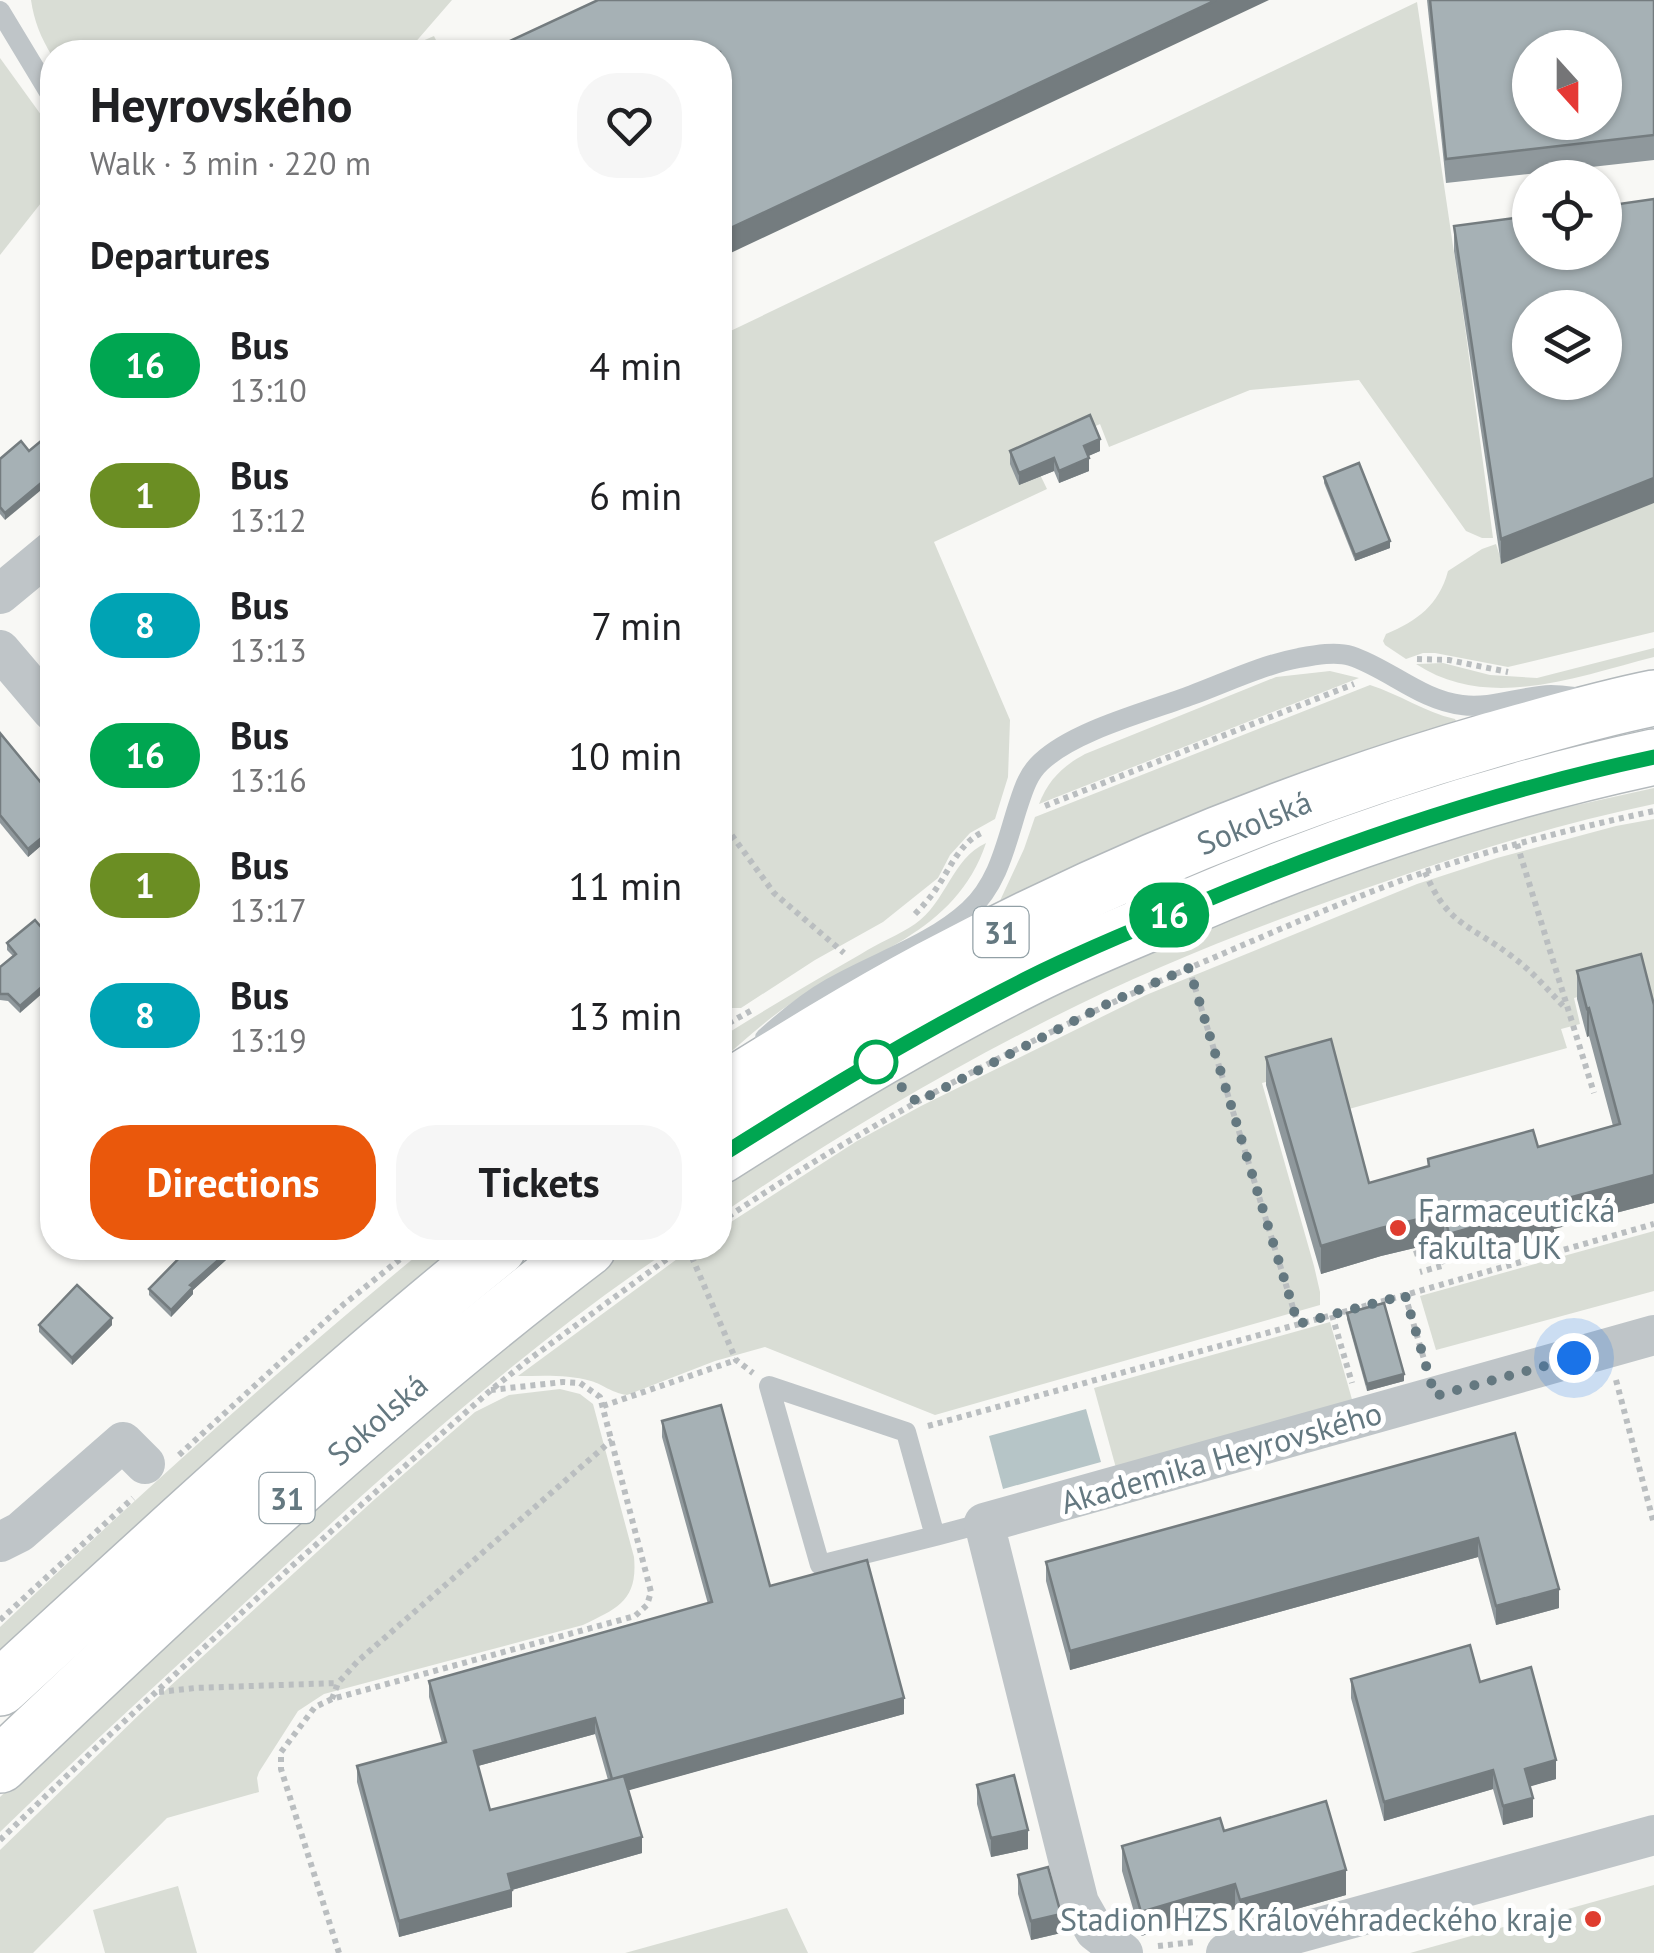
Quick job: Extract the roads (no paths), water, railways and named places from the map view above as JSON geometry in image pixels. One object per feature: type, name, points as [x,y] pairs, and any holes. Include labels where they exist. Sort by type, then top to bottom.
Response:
[{"type":"main road","name":"Sokolská","points":[[732,1083],[929,969],[1122,875],[1282,809],[1414,762],[1647,699]]},
{"type":"main road","name":"Sokolská","points":[[732,1149],[845,1079],[1028,978],[1260,876],[1471,803],[1654,756]]},
{"type":"main road","name":"Sokolská","points":[[0,1688],[292,1420],[483,1260]]},
{"type":"main road","name":"Sokolská","points":[[0,1766],[308,1479],[415,1385],[573,1260]]},
{"type":"street","points":[[0,594],[40,561]]},
{"type":"street","points":[[0,650],[40,697]]},
{"type":"street","name":"Akademika Heyrovského","points":[[984,1523],[1654,1335]]},
{"type":"street","points":[[0,1542],[20,1532],[123,1442],[151,1474]]},
{"type":"street","points":[[984,1523],[1079,1903],[1095,1931],[1132,1947]]},
{"type":"street","points":[[1217,1946],[1654,1834]]},
{"type":"lane","points":[[0,11],[40,77]]},
{"type":"lane","points":[[732,1073],[782,1022],[829,989],[966,914],[994,876],[1026,780],[1057,749],[1092,732],[1248,673],[1296,658],[1334,654],[1350,656],[1438,700],[1462,705],[1551,695],[1647,699]]},
{"type":"lane","points":[[935,1536],[906,1432],[769,1386],[820,1565],[935,1536],[984,1523]]},
{"type":"place","name":"Farmaceutická fakulta UK","points":[[1398,1228]]},
{"type":"place","name":"Stadion HZS Královéhradeckého kraje","points":[[1593,1919]]}]
